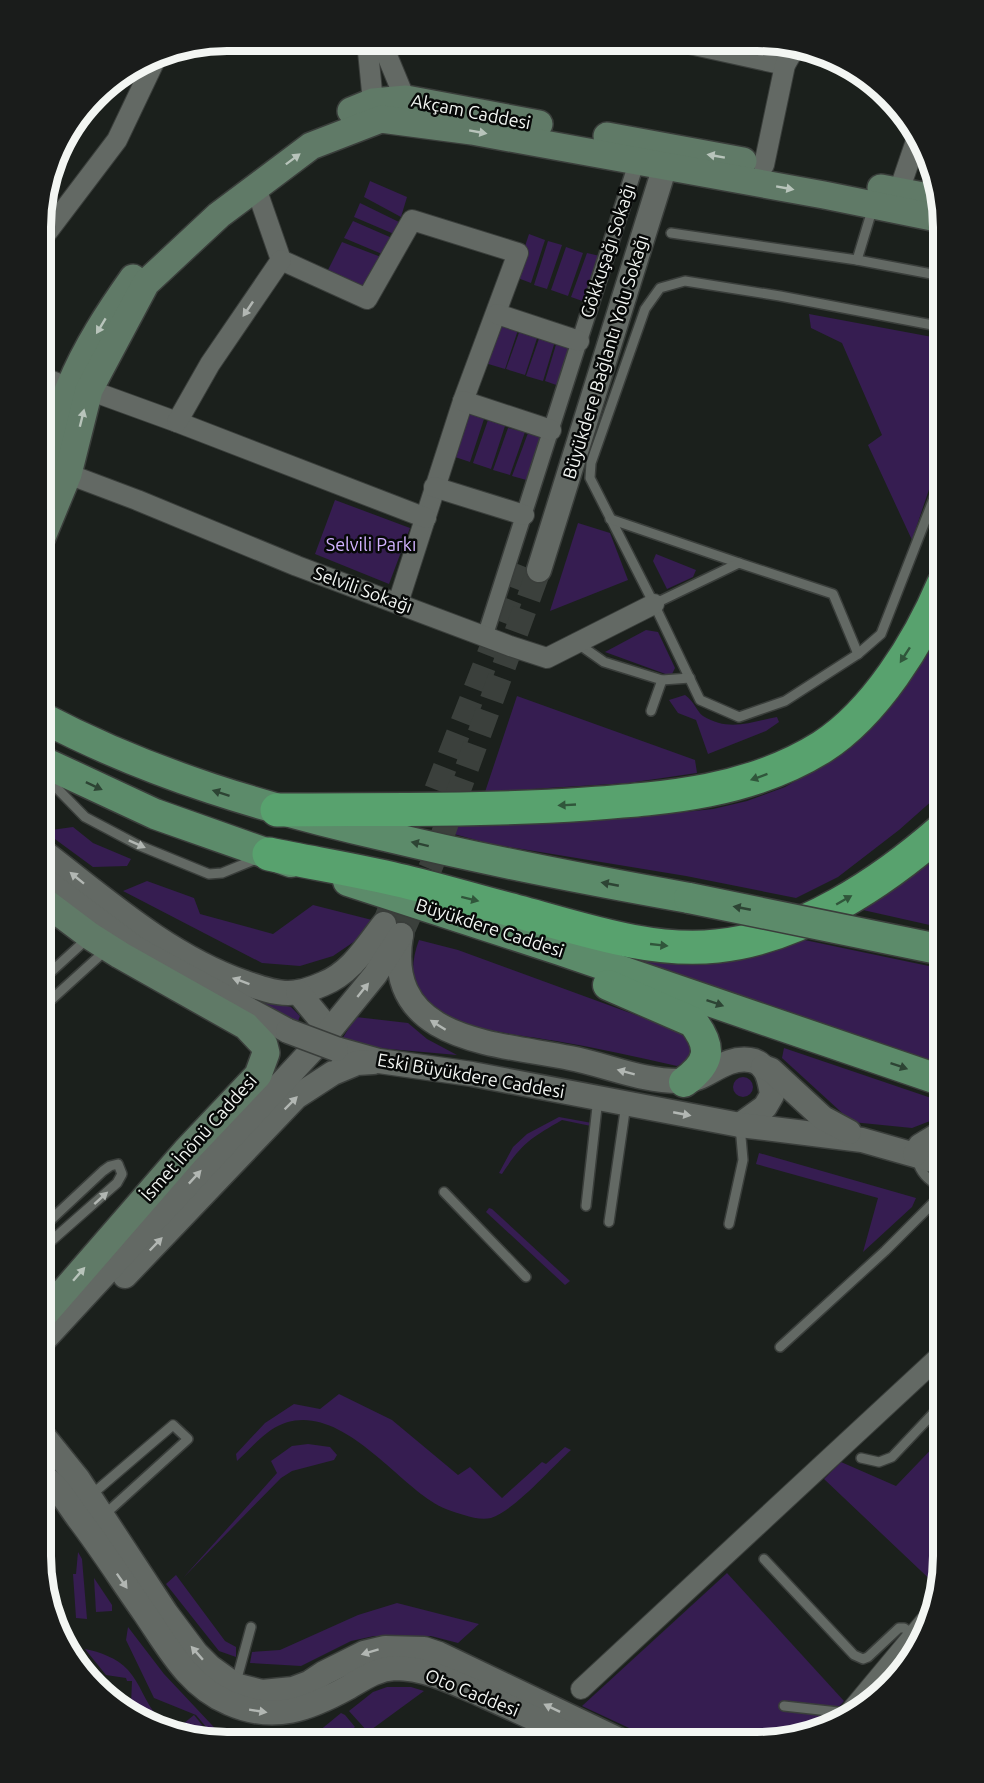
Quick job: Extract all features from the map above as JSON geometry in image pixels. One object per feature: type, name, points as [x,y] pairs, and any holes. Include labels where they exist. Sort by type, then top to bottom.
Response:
[{"type":"highway","points":[[277,810],[492,809],[567,805],[645,800],[747,782],[798,761],[824,746],[866,709],[908,651],[933,607]]},
{"type":"highway","points":[[269,854],[399,880],[650,944],[700,948],[775,933],[820,913],[900,864],[933,837]]},
{"type":"main road","name":"Akçam Caddesi","points":[[52,472],[79,389],[89,346],[110,310],[133,278],[208,202],[299,131],[373,102],[406,99],[652,159],[933,217]]},
{"type":"main road","name":"Akçam Caddesi","points":[[79,389],[146,284],[219,215],[311,146],[381,119],[652,159],[764,165],[931,197]]},
{"type":"main road","points":[[51,719],[113,752],[170,776],[277,810],[462,855],[933,948]]},
{"type":"main road","name":"Büyükdere Caddesi","points":[[51,766],[155,814],[465,921],[560,950],[933,1078]]},
{"type":"main road","name":"İsmet İnönü Caddesi","points":[[51,906],[99,942],[246,1026],[264,1045],[266,1053],[258,1075],[186,1151],[51,1306]]},
{"type":"main road","points":[[560,950],[580,969],[608,986],[693,1022],[702,1034],[706,1052],[704,1063],[684,1082]]},
{"type":"street","points":[[368,51],[373,102]]},
{"type":"street","points":[[385,51],[415,124]]},
{"type":"street","points":[[752,51],[785,64]]},
{"type":"street","points":[[764,165],[785,64],[791,54]]},
{"type":"street","points":[[51,226],[117,140],[152,68]]},
{"type":"street","points":[[899,191],[914,147]]},
{"type":"street","points":[[532,567],[652,159]]},
{"type":"street","name":"Gökkuşağı Sokağı","points":[[485,636],[579,341],[652,159]]},
{"type":"street","points":[[256,188],[280,260],[367,299],[412,220],[518,253],[463,401],[398,603]]},
{"type":"street","points":[[177,422],[210,364],[280,260]]},
{"type":"street","name":"Gökkuşağı Sokağı","points":[[497,314],[579,341]]},
{"type":"street","points":[[51,380],[177,422],[426,518]]},
{"type":"street","points":[[463,401],[551,430]]},
{"type":"street","name":"Selvili Sokağı","points":[[52,472],[137,500],[297,566],[547,658],[654,604]]},
{"type":"street","points":[[434,487],[524,515]]},
{"type":"street","points":[[51,858],[122,914],[207,967],[257,987],[286,993],[325,984],[348,969],[392,929]]},
{"type":"street","name":"Eski Büyükdere Caddesi","points":[[51,885],[137,950],[288,1031],[331,1042],[379,1061],[472,1074],[740,1125],[862,1140],[933,1160]]},
{"type":"street","points":[[392,929],[405,987],[421,1014],[448,1031],[494,1044],[572,1058],[639,1076],[684,1082],[704,1076],[722,1064],[735,1060],[752,1060],[771,1070],[823,1118],[862,1140]]},
{"type":"street","name":"İsmet İnönü Caddesi","points":[[51,1333],[331,1042],[375,975],[392,929]]},
{"type":"street","points":[[298,992],[321,1020],[331,1042]]},
{"type":"street","points":[[51,1353],[296,1097],[333,1073],[357,1063],[379,1061]]},
{"type":"street","points":[[740,1125],[765,1107],[772,1095],[770,1078],[762,1066]]},
{"type":"street","points":[[915,1154],[920,1146],[933,1138]]},
{"type":"street","points":[[581,1689],[933,1362]]},
{"type":"street","points":[[51,1446],[90,1496],[95,1525]]},
{"type":"street","points":[[51,1469],[196,1653],[210,1667],[235,1685],[262,1692],[293,1689],[309,1683],[364,1653],[386,1648],[424,1649],[439,1654],[602,1732]]},
{"type":"street","points":[[51,1481],[95,1525]]},
{"type":"street","points":[[51,1502],[95,1525]]},
{"type":"street","name":"Oto Caddesi","points":[[95,1525],[185,1672],[207,1692],[230,1704],[264,1712],[293,1711],[310,1707],[381,1670],[396,1668],[421,1671],[451,1681],[539,1732]]},
{"type":"street","points":[[862,1698],[914,1635]]},
{"type":"lane","points":[[857,260],[874,205]]},
{"type":"lane","points":[[670,233],[857,260],[933,274]]},
{"type":"lane","points":[[933,325],[685,281],[660,288],[645,309],[591,463],[590,478],[700,700],[739,717],[785,701],[858,654],[881,634],[933,505]]},
{"type":"lane","points":[[610,519],[833,594],[858,654]]},
{"type":"lane","points":[[654,604],[739,563]]},
{"type":"lane","points":[[577,643],[604,662],[662,680],[690,678]]},
{"type":"lane","points":[[651,711],[662,680]]},
{"type":"lane","points":[[51,782],[85,817],[138,845],[209,874],[222,873],[269,854]]},
{"type":"lane","points":[[51,974],[99,942]]},
{"type":"lane","points":[[51,997],[99,942]]},
{"type":"lane","points":[[586,1206],[598,1098]]},
{"type":"lane","points":[[609,1222],[626,1104]]},
{"type":"lane","points":[[729,1224],[743,1160],[740,1125]]},
{"type":"lane","points":[[915,1154],[918,1165],[933,1183]]},
{"type":"lane","points":[[51,1220],[103,1171],[118,1164],[122,1174],[117,1183],[51,1241]]},
{"type":"lane","points":[[444,1192],[526,1278]]},
{"type":"lane","points":[[780,1347],[885,1251],[933,1203]]},
{"type":"lane","points":[[861,1458],[879,1462],[892,1457],[933,1414]]},
{"type":"lane","points":[[90,1496],[173,1425],[188,1439],[95,1525]]},
{"type":"lane","points":[[153,1443],[167,1457]]},
{"type":"lane","points":[[764,1559],[854,1655],[863,1659],[868,1657],[899,1628],[904,1628],[914,1635]]},
{"type":"lane","points":[[235,1685],[251,1627]]},
{"type":"lane","points":[[784,1706],[836,1713]]},
{"type":"green space","points":[[370,181],[407,197],[401,217],[364,197]]},
{"type":"green space","points":[[360,203],[399,222],[394,234],[354,217]]},
{"type":"green space","points":[[353,221],[392,238],[382,254],[344,238]]},
{"type":"green space","points":[[529,234],[545,240],[531,283],[515,277]]},
{"type":"green space","points":[[548,241],[562,245],[547,289],[534,285]]},
{"type":"green space","points":[[342,242],[381,257],[363,292],[325,276]]},
{"type":"green space","points":[[566,247],[583,253],[568,296],[551,290]]},
{"type":"green space","points":[[587,253],[604,257],[588,303],[571,297]]},
{"type":"green space","points":[[809,314],[933,337],[933,478],[912,540],[868,445],[882,435],[842,343],[811,328]]},
{"type":"green space","points":[[500,320],[519,327],[505,369],[485,363]]},
{"type":"green space","points":[[521,327],[539,332],[525,375],[506,369]]},
{"type":"green space","points":[[541,333],[556,338],[543,381],[526,376]]},
{"type":"green space","points":[[558,338],[576,343],[562,387],[545,381]]},
{"type":"green space","points":[[468,413],[484,419],[470,462],[452,456]]},
{"type":"green space","points":[[488,420],[505,426],[491,469],[473,463]]},
{"type":"green space","points":[[508,428],[525,432],[510,475],[493,470]]},
{"type":"green space","points":[[528,433],[544,437],[530,481],[512,476]]},
{"type":"green space","name":"Selvili Parkı","points":[[335,500],[410,528],[389,584],[315,554]]},
{"type":"green space","points":[[578,523],[610,533],[628,580],[550,611]]},
{"type":"green space","points":[[656,554],[696,570],[693,577],[667,589],[653,561]]},
{"type":"green space","points":[[646,630],[658,632],[675,668],[671,676],[605,652]]},
{"type":"green space","points":[[933,634],[933,800],[899,830],[838,877],[796,898],[686,876],[491,844],[435,829],[437,823],[572,822],[713,809],[747,801],[785,787],[830,761]]},
{"type":"green space","points":[[685,695],[703,716],[722,724],[749,723],[777,717],[779,722],[766,731],[708,754],[696,720],[678,713],[669,700]]},
{"type":"green space","points":[[517,696],[695,760],[697,773],[628,783],[485,792]]},
{"type":"green space","points":[[73,827],[93,843],[131,859],[127,866],[93,867],[51,836],[51,830]]},
{"type":"green space","points":[[933,857],[933,926],[854,908]]},
{"type":"green space","points":[[147,881],[194,898],[200,914],[273,934],[313,905],[376,921],[361,937],[333,956],[300,966],[262,963],[123,891]]},
{"type":"green space","points":[[795,938],[933,967],[933,1066],[598,950]]},
{"type":"green space","points":[[419,940],[458,950],[674,1029],[687,1036],[695,1049],[692,1058],[677,1066],[587,1047],[488,1030],[438,1013],[420,997],[414,982],[414,956]]},
{"type":"green space","points":[[204,974],[259,1000],[291,1007],[300,1016],[297,1024]]},
{"type":"green space","points":[[356,1017],[408,1023],[427,1039],[457,1055],[378,1048],[342,1039]]},
{"type":"green space","points":[[784,1048],[933,1099],[933,1120],[912,1128],[852,1122],[782,1058]]},
{"type":"green space","points":[[743,1077],[750,1080],[753,1087],[750,1094],[743,1097],[736,1094],[733,1087],[736,1080]]},
{"type":"green space","points":[[559,1117],[592,1123],[591,1126],[562,1120],[528,1142],[515,1155],[502,1174],[499,1173],[513,1147],[527,1134]]},
{"type":"green space","points":[[759,1153],[916,1198],[912,1207],[863,1252],[878,1198],[756,1164]]},
{"type":"green space","points":[[489,1208],[570,1281],[565,1285],[486,1212]]},
{"type":"green space","points":[[339,1394],[392,1420],[458,1475],[470,1467],[502,1498],[542,1462],[546,1464],[565,1447],[571,1450],[511,1507],[501,1514],[485,1519],[474,1518],[443,1508],[414,1488],[357,1441],[336,1428],[314,1421],[293,1421],[271,1430],[237,1461],[236,1454],[265,1423],[294,1404],[320,1409]]},
{"type":"green space","points":[[308,1444],[330,1447],[337,1455],[334,1460],[292,1471],[281,1478],[183,1578],[277,1473],[271,1461],[292,1446]]},
{"type":"green space","points":[[933,1447],[931,1581],[824,1479],[841,1462],[896,1486]]},
{"type":"green space","points":[[78,1552],[82,1559],[87,1619],[76,1618],[73,1574],[76,1574]]},
{"type":"green space","points":[[727,1573],[844,1701],[831,1716],[813,1723],[757,1732],[638,1732],[582,1706]]},
{"type":"green space","points":[[176,1575],[225,1641],[236,1647],[236,1657],[219,1651],[166,1584]]},
{"type":"green space","points":[[94,1578],[112,1605],[112,1611],[96,1612]]},
{"type":"green space","points":[[397,1603],[479,1624],[458,1643],[431,1636],[374,1636],[351,1641],[301,1666],[250,1663],[252,1652],[280,1650],[358,1615]]},
{"type":"green space","points":[[128,1627],[164,1674],[218,1731],[209,1730],[196,1715],[154,1698],[126,1640]]},
{"type":"green space","points":[[85,1649],[108,1656],[124,1666],[157,1716],[131,1703],[132,1681],[106,1675]]},
{"type":"green space","points":[[387,1687],[411,1687],[424,1691],[368,1732],[349,1711],[373,1692]]},
{"type":"green space","points":[[341,1713],[355,1727],[349,1732],[318,1732]]},
{"type":"green space","points":[[194,1715],[206,1730],[204,1730],[181,1726]]},
{"type":"tunnel","points":[[384,924],[524,564]]},
{"type":"tunnel","points":[[401,935],[432,864],[539,570]]}]
